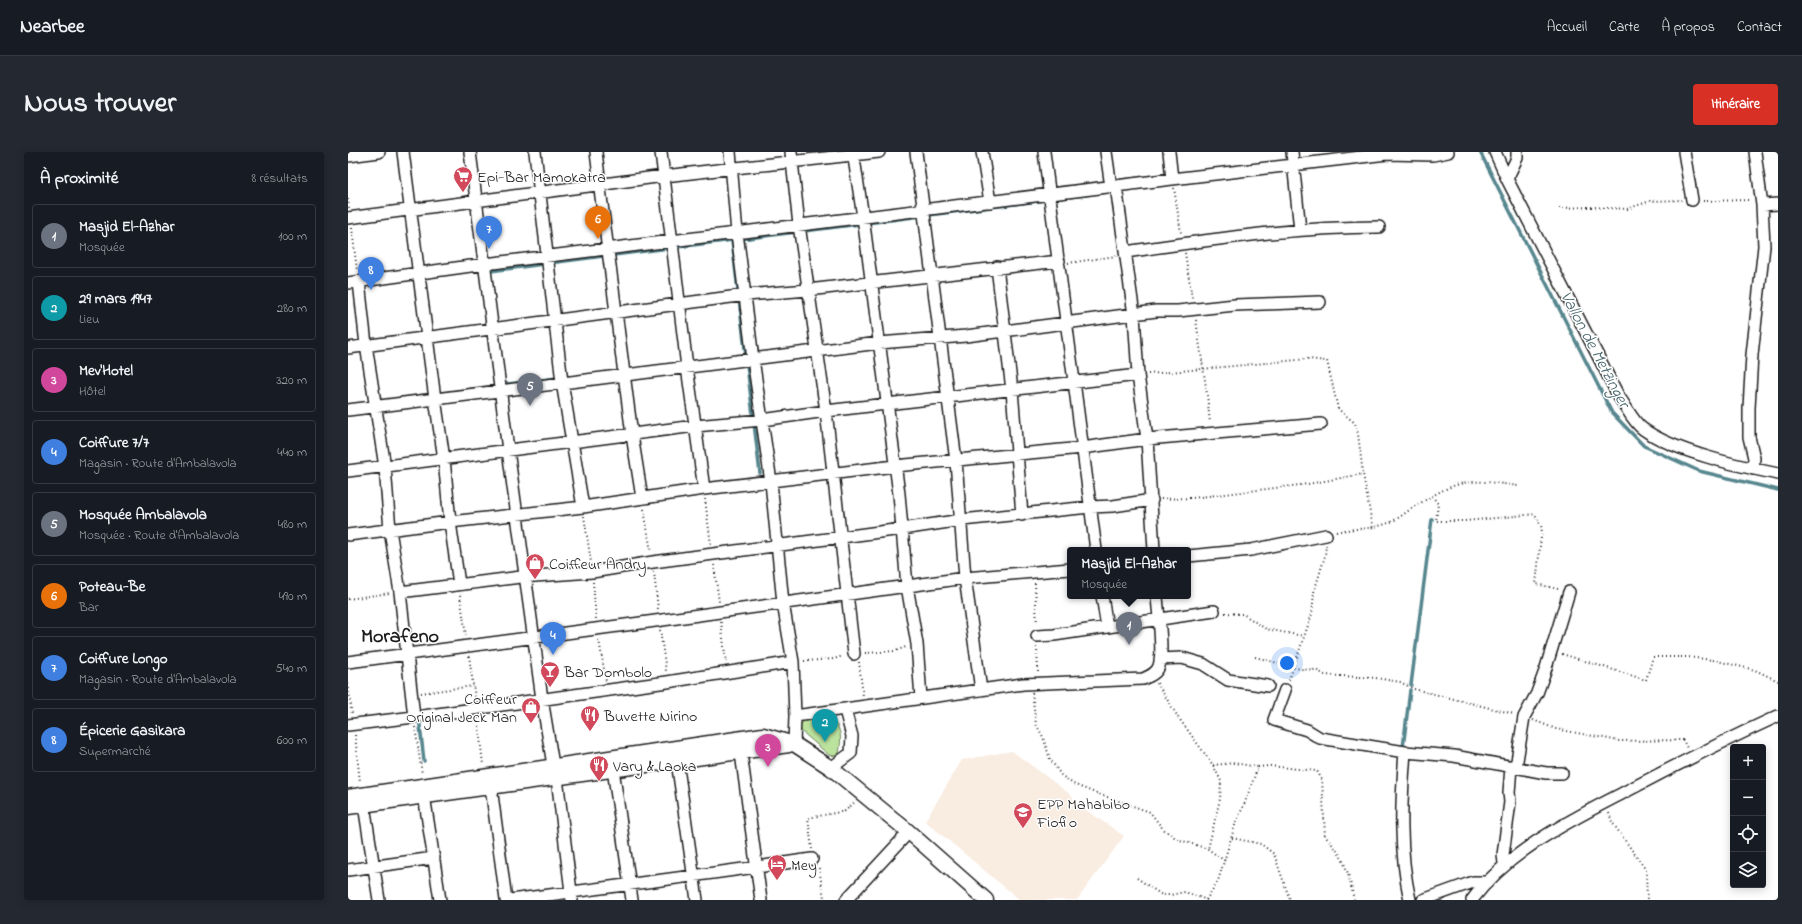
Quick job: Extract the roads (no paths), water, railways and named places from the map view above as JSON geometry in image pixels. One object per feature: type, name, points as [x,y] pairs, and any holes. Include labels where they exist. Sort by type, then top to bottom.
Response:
[{"type":"main road","points":[[555,772],[613,769],[763,735],[794,744],[831,768],[909,832],[978,897]]},
{"type":"main road","points":[[348,807],[358,799],[676,754],[741,753],[794,744]]},
{"type":"street","points":[[348,156],[379,152]]},
{"type":"street","points":[[403,152],[459,584]]},
{"type":"street","points":[[470,152],[500,390],[542,699],[555,772],[572,896]]},
{"type":"street","points":[[535,152],[562,382],[583,507]]},
{"type":"street","points":[[596,152],[607,249],[642,498]]},
{"type":"street","points":[[661,152],[687,367],[704,489]]},
{"type":"street","points":[[730,152],[737,233],[771,482],[783,603],[793,662],[795,716],[794,744]]},
{"type":"street","points":[[349,218],[600,187],[664,176],[732,170],[791,157],[879,152]]},
{"type":"street","points":[[916,152],[956,461],[962,520],[965,578],[981,690]]},
{"type":"street","points":[[982,152],[990,202]]},
{"type":"street","points":[[1044,152],[1096,547]]},
{"type":"street","points":[[1106,152],[1125,253],[1134,315],[1138,375],[1147,439],[1154,547]]},
{"type":"street","points":[[1170,152],[1172,179]]},
{"type":"street","points":[[1292,152],[1300,230]]},
{"type":"street","points":[[418,716],[390,530],[385,466],[376,406],[353,283],[485,264],[1113,186],[1387,154],[1433,155],[1448,152]]},
{"type":"street","points":[[1495,152],[1507,179],[1619,397],[1641,428],[1670,444],[1753,469],[1778,474]]},
{"type":"street","points":[[1507,179],[1517,152]]},
{"type":"street","points":[[1684,152],[1692,200]]},
{"type":"street","points":[[1753,469],[1754,458],[1750,437],[1752,355],[1764,246],[1762,203],[1754,152]]},
{"type":"street","points":[[853,153],[880,343],[886,405],[895,466],[907,586],[917,644],[921,698]]},
{"type":"street","points":[[791,157],[799,225],[826,411],[840,538],[856,657]]},
{"type":"street","points":[[1762,203],[1778,204]]},
{"type":"street","points":[[1125,253],[1243,235],[1300,230],[1379,227]]},
{"type":"street","points":[[348,348],[746,295],[808,290],[997,267],[1059,263]]},
{"type":"street","points":[[997,267],[1012,390],[1022,514]]},
{"type":"street","points":[[348,410],[880,343],[966,336],[1156,311],[1178,311],[1235,305],[1320,302]]},
{"type":"street","points":[[348,471],[696,426],[762,420],[826,411],[1138,375]]},
{"type":"street","points":[[348,535],[583,507],[704,489],[895,466],[1018,455],[1147,439],[1321,424]]},
{"type":"street","points":[[400,592],[526,577],[592,572],[653,562],[840,538],[962,520],[1113,506],[1152,500]]},
{"type":"street","points":[[1191,556],[1252,550],[1326,535]]},
{"type":"street","points":[[348,662],[660,621],[965,578],[1067,568]]},
{"type":"street","points":[[1504,863],[1503,855],[1510,802],[1509,793],[1524,717],[1538,693],[1569,592]]},
{"type":"street","points":[[1102,599],[1107,627]]},
{"type":"street","points":[[795,716],[1030,684],[1143,679],[1152,675],[1159,666],[1157,599]]},
{"type":"street","points":[[1037,636],[1214,611]]},
{"type":"street","points":[[1160,659],[1182,658],[1203,664],[1228,680],[1268,686]]},
{"type":"street","points":[[351,725],[667,682],[793,662]]},
{"type":"street","points":[[1285,690],[1274,720],[1307,730],[1320,738],[1405,752],[1454,756],[1546,773],[1562,773]]},
{"type":"street","points":[[831,768],[851,753],[852,736],[845,710]]},
{"type":"street","points":[[1472,900],[1485,882],[1504,863],[1542,838],[1605,802],[1778,716]]},
{"type":"street","points":[[1405,752],[1401,817],[1407,887],[1410,900]]},
{"type":"street","points":[[741,753],[758,867],[761,900]]},
{"type":"street","points":[[676,754],[697,900]]},
{"type":"street","points":[[613,769],[632,900]]},
{"type":"street","points":[[488,781],[506,900]]},
{"type":"street","points":[[425,790],[440,900]]},
{"type":"street","points":[[358,799],[375,867],[379,900]]},
{"type":"street","points":[[846,900],[909,832]]},
{"type":"street","points":[[348,870],[434,858]]},
{"type":"street","points":[[510,900],[572,896],[630,883],[694,877],[812,859]]},
{"type":"street","points":[[1424,900],[1473,882],[1485,882]]},
{"type":"waterway","name":"Vallon de Metzinger","points":[[1480,152],[1612,413],[1644,446],[1699,471],[1778,490]]},
{"type":"waterway","points":[[867,223],[1092,194]]},
{"type":"waterway","points":[[614,255],[860,224]]},
{"type":"waterway","points":[[732,241],[760,473]]},
{"type":"waterway","points":[[550,263],[604,256]]},
{"type":"waterway","points":[[491,271],[544,264]]},
{"type":"waterway","points":[[508,384],[557,378]]},
{"type":"waterway","points":[[1411,685],[1432,519]]},
{"type":"waterway","points":[[1403,748],[1410,690]]},
{"type":"waterway","points":[[419,717],[424,761]]},
{"type":"place","name":"Epi-Bar Mamokatra","points":[[463,193]]},
{"type":"place","name":"Poteau-Be","points":[[598,239]]},
{"type":"place","name":"Coiffure Longo","points":[[489,249]]},
{"type":"place","name":"Épicerie Gasikara","points":[[371,290]]},
{"type":"place","name":"Mosquée Ambalavola","points":[[530,406]]},
{"type":"place","name":"Coiffeur Andry","points":[[535,580]]},
{"type":"place","name":"Masjid El-Azhar","points":[[1129,645]]},
{"type":"place","name":"Coiffure 7/7","points":[[553,655]]},
{"type":"place","name":"Bar Dombolo","points":[[550,688]]},
{"type":"place","name":"Coiffeur Original Jeck Man","points":[[531,724]]},
{"type":"place","name":"Buvette Nirino","points":[[590,732]]},
{"type":"place","name":"29 mars 1947","points":[[825,742]]},
{"type":"place","name":"Mev'Hotel","points":[[768,767]]},
{"type":"place","name":"Vary & Laoka","points":[[599,782]]},
{"type":"place","name":"EPP Mahabibo Fiofio","points":[[1023,829]]},
{"type":"place","name":"Mey","points":[[777,881]]},
{"type":"district","name":"Morafeno","points":[[400,635]]}]
